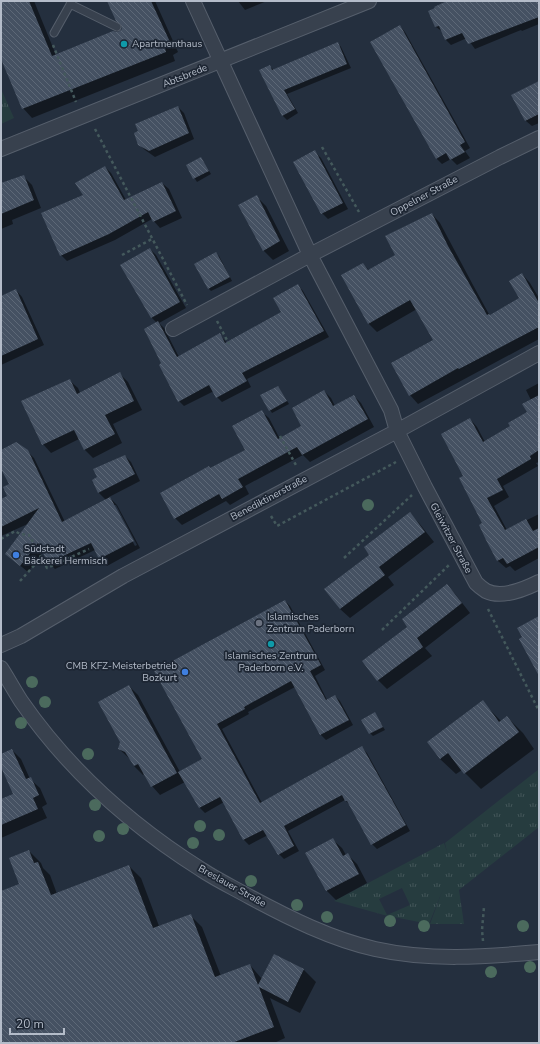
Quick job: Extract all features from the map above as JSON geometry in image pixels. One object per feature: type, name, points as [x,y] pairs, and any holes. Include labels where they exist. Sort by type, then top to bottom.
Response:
[{"type":"street","points":[[193,1],[310,255],[391,410],[397,430]]},
{"type":"street","name":"Abtsbrede","points":[[1,149],[369,1]]},
{"type":"street","name":"Oppelner Straße","points":[[173,329],[310,255],[539,138]]},
{"type":"street","name":"Benediktinerstraße","points":[[1,645],[21,636],[108,585],[539,353]]},
{"type":"street","name":"Gleiwitzer Straße","points":[[397,430],[424,488],[476,583],[487,592],[503,594],[523,590],[539,582]]},
{"type":"street","name":"Breslauer Straße","points":[[1,668],[21,701],[63,755],[121,812],[203,871],[275,910],[342,940],[375,949],[420,956],[486,957],[539,952]]},
{"type":"lane","points":[[54,33],[71,3],[117,26]]},
{"type":"path","points":[[54,33],[52,42],[74,97]]},
{"type":"path","points":[[88,115],[194,318]]},
{"type":"path","points":[[322,147],[367,226]]},
{"type":"path","points":[[122,255],[152,239]]},
{"type":"path","points":[[210,309],[229,344]]},
{"type":"path","points":[[280,436],[304,479]]},
{"type":"path","points":[[263,501],[277,526],[409,455]]},
{"type":"path","points":[[344,558],[409,496],[424,488]]},
{"type":"path","points":[[1,539],[15,531],[20,534],[29,535],[46,568],[89,549]]},
{"type":"path","points":[[20,581],[41,558]]},
{"type":"path","points":[[382,630],[446,567],[462,558]]},
{"type":"path","points":[[476,583],[539,711]]},
{"type":"path","points":[[482,930],[484,907]]},
{"type":"green space","points":[[1,89],[14,118],[1,124]]},
{"type":"green space","points":[[539,769],[539,827],[459,890],[464,924],[430,924],[443,889],[429,924],[384,915],[334,901],[444,843],[447,852],[445,843]],"holes":[[[402,888],[410,905],[387,915],[379,899]]]},
{"type":"building","points":[[1,1],[29,1],[52,56],[113,31],[117,32],[122,29],[121,25],[116,21],[107,1],[151,1],[170,42],[164,45],[166,52],[22,109],[1,59]]},
{"type":"building","points":[[447,1],[539,1],[539,17],[468,44],[462,33],[445,40],[439,26],[435,27],[428,11]]},
{"type":"building","points":[[400,25],[465,142],[460,145],[465,152],[450,160],[446,153],[436,159],[370,42]]},
{"type":"building","points":[[338,42],[347,64],[284,90],[295,109],[282,116],[259,70],[270,65],[272,70]]},
{"type":"building","points":[[539,81],[539,114],[525,121],[511,95]]},
{"type":"building","points":[[178,106],[189,133],[149,151],[138,145],[134,133],[138,131],[135,124]]},
{"type":"building","points":[[315,150],[343,203],[321,214],[293,162]]},
{"type":"building","points":[[201,157],[209,171],[193,179],[186,165]]},
{"type":"building","points":[[105,166],[124,200],[162,182],[176,211],[153,222],[148,212],[109,234],[60,256],[41,213],[83,195],[75,183]]},
{"type":"building","points":[[24,175],[34,200],[1,214],[1,183]]},
{"type":"building","points":[[257,195],[280,241],[263,251],[238,205]]},
{"type":"building","points":[[432,213],[448,246],[487,315],[490,315],[519,298],[509,281],[522,273],[539,303],[539,327],[459,369],[458,368],[409,396],[391,363],[433,340],[410,300],[368,324],[341,275],[363,263],[368,270],[395,255],[385,236]]},
{"type":"building","points":[[150,248],[180,302],[151,318],[120,265]]},
{"type":"building","points":[[216,252],[230,277],[208,289],[194,264]]},
{"type":"building","points":[[298,284],[324,331],[242,373],[247,381],[216,398],[209,385],[178,402],[159,365],[161,363],[144,329],[158,321],[177,357],[220,333],[225,343],[281,312],[273,298]]},
{"type":"building","points":[[16,289],[38,339],[1,356],[1,296]]},
{"type":"building","points":[[120,372],[134,401],[105,415],[115,434],[84,450],[74,430],[42,445],[21,401],[70,379],[77,394]]},
{"type":"building","points":[[278,386],[287,401],[269,411],[260,395]]},
{"type":"building","points":[[324,390],[333,406],[354,395],[368,419],[302,455],[297,447],[238,479],[243,487],[222,499],[219,494],[174,519],[160,493],[209,466],[210,468],[245,450],[232,426],[262,410],[278,439],[301,426],[292,408]]},
{"type":"building","points":[[539,395],[539,450],[530,456],[531,459],[497,479],[503,490],[487,498],[505,530],[526,519],[533,531],[539,528],[539,547],[507,564],[503,558],[497,561],[486,540],[479,525],[482,523],[459,478],[463,476],[441,434],[470,418],[483,442],[510,426],[508,423],[527,412],[522,404]]},
{"type":"building","points":[[16,442],[28,450],[62,522],[110,497],[134,541],[99,559],[91,543],[48,563],[38,543],[20,566],[5,554],[39,508],[1,527],[1,499],[7,496],[3,487],[9,484],[1,469],[1,450]]},
{"type":"building","points":[[125,455],[135,474],[98,493],[92,480],[97,477],[93,469]]},
{"type":"building","points":[[410,512],[425,532],[379,567],[385,575],[340,609],[324,589],[369,555],[364,547]]},
{"type":"building","points":[[447,584],[462,603],[417,638],[423,647],[377,681],[362,661],[407,627],[402,619]]},
{"type":"building","points":[[285,600],[321,665],[310,671],[326,700],[335,695],[349,720],[320,735],[291,681],[217,724],[260,803],[362,746],[406,825],[371,845],[347,801],[345,801],[342,795],[284,826],[294,846],[278,855],[263,830],[243,840],[220,797],[199,808],[178,772],[202,759],[154,671]]},
{"type":"building","points":[[539,616],[539,676],[519,639],[522,637],[517,628]]},
{"type":"building","points":[[129,685],[177,773],[151,787],[138,764],[134,766],[125,752],[118,749],[120,742],[98,702]]},
{"type":"building","points":[[483,700],[499,722],[507,716],[519,732],[464,774],[448,753],[440,759],[427,742]]},
{"type":"building","points":[[375,712],[383,727],[369,734],[361,720]]},
{"type":"building","points":[[12,749],[26,779],[31,777],[39,795],[33,798],[38,809],[1,825],[1,799],[13,794],[1,767],[1,754]]},
{"type":"building","points":[[333,838],[343,856],[348,853],[359,874],[326,891],[305,853]]},
{"type":"building","points":[[29,850],[34,863],[38,862],[51,895],[129,865],[153,928],[191,914],[215,977],[250,964],[258,985],[274,954],[304,969],[288,1002],[259,987],[274,1027],[232,1043],[1,1043],[1,891],[19,884],[9,858]]},
{"type":"place","name":"Apartmenthaus","points":[[124,44]]},
{"type":"place","name":"Südstadt Bäckerei Hermisch","points":[[16,555]]},
{"type":"place","name":"Islamisches Zentrum Paderborn","points":[[259,623]]},
{"type":"place","name":"Islamisches Zentrum Paderborn e.V.","points":[[271,644]]},
{"type":"place","name":"CMB KFZ-Meisterbetrieb Bozkurt","points":[[185,672]]}]
